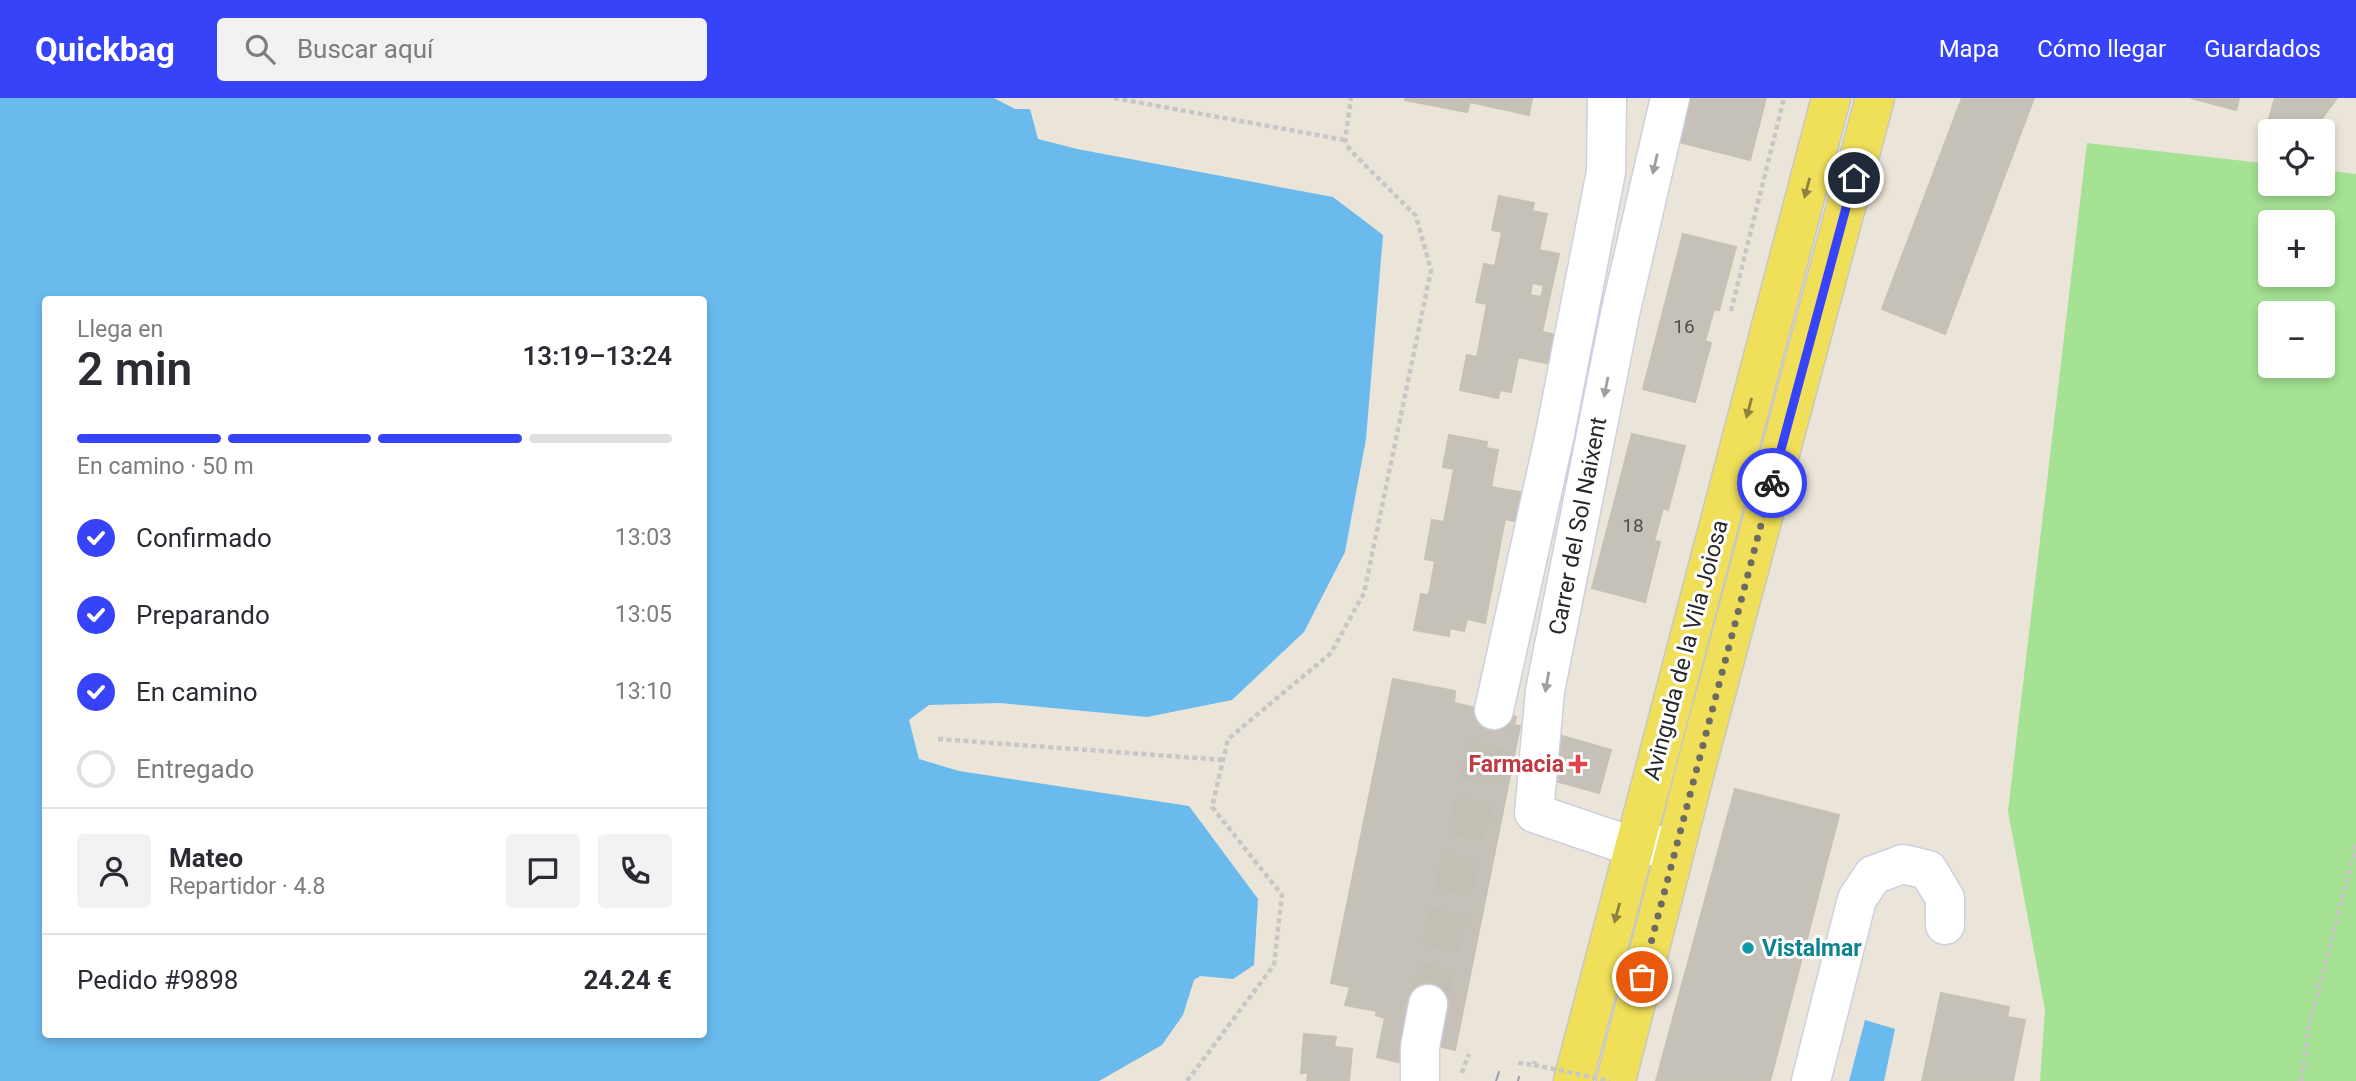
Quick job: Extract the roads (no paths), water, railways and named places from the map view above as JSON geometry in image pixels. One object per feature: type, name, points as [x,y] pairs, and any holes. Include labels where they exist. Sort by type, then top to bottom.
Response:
[{"type":"main road","name":"Avinguda de la Vila Joiosa","points":[[1573,1081],[1831,98]]},
{"type":"main road","name":"Avinguda de la Vila Joiosa","points":[[1616,1081],[1676,844],[1875,98]]},
{"type":"street","name":"Carrer del Sol Naixent","points":[[1494,710],[1555,434],[1606,172],[1607,98]]},
{"type":"street","name":"Carrer del Sol Naixent","points":[[1670,98],[1620,314],[1545,691],[1534,813],[1634,847],[1676,844]]},
{"type":"street","points":[[1811,1081],[1857,899],[1873,875],[1903,864],[1928,870],[1945,898],[1945,925]]},
{"type":"street","points":[[1420,1081],[1420,1047],[1428,1004]]},
{"type":"water","points":[[0,98],[994,98],[1015,109],[1030,109],[1038,139],[1077,149],[1333,197],[1383,235],[1366,439],[1345,552],[1304,632],[1232,700],[1147,717],[999,703],[929,705],[909,720],[919,759],[959,771],[1189,806],[1258,899],[1254,965],[1233,979],[1200,976],[1194,980],[1183,1015],[1162,1045],[1099,1081],[0,1081]]},
{"type":"water","points":[[1865,1020],[1895,1029],[1884,1081],[1849,1081]]},
{"type":"tunnel","points":[[1428,1004],[1494,710]]},
{"type":"tram line","points":[[1496,1081],[1499,1072]]},
{"type":"tram line","points":[[1518,1081],[1519,1077]]},
{"type":"place","name":"Farmacia","points":[[1578,764]]},
{"type":"place","name":"Vistalmar","points":[[1748,948]]}]
